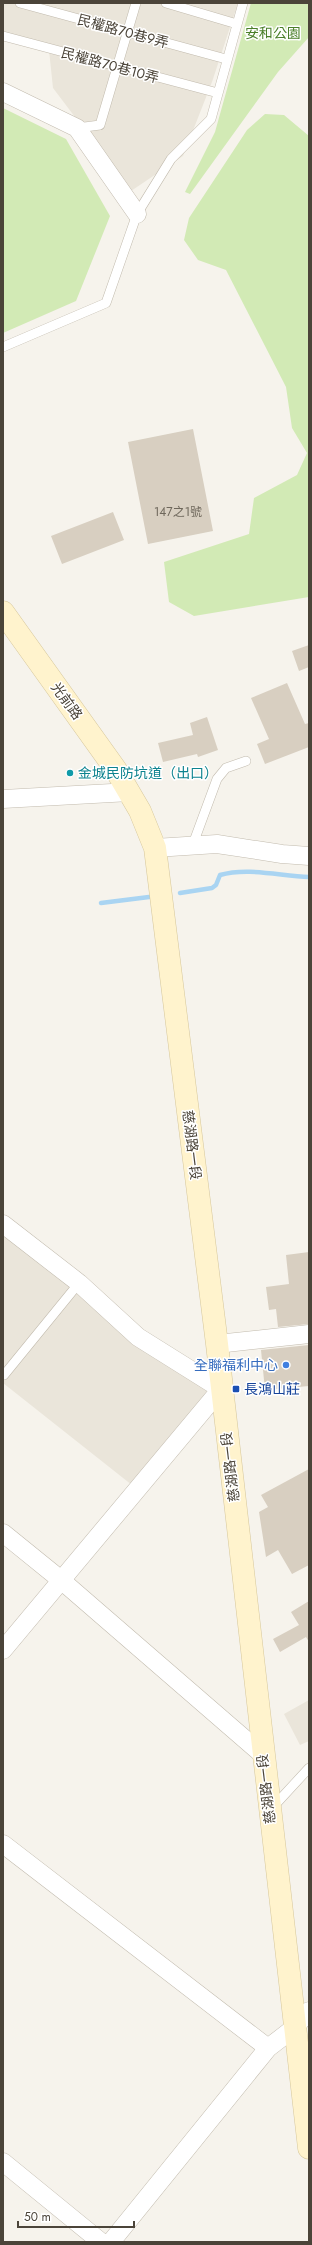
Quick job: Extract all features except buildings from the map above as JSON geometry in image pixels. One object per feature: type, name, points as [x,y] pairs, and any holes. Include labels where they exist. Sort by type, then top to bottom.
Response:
[{"type":"main road","name":"光前路","points":[[3,612],[130,792]]},
{"type":"main road","name":"慈湖路一段","points":[[130,792],[155,848],[217,1344],[269,1811],[309,2148]]},
{"type":"street","points":[[3,92],[77,128],[137,214]]},
{"type":"street","points":[[3,799],[130,792]]},
{"type":"street","points":[[155,848],[194,844],[230,845],[270,853],[309,856]]},
{"type":"street","points":[[3,1224],[79,1283],[138,1337],[221,1389],[3,1650]]},
{"type":"street","points":[[217,1344],[309,1334]]},
{"type":"street","points":[[3,1533],[61,1580],[263,1755]]},
{"type":"street","points":[[3,1844],[268,2048]]},
{"type":"street","points":[[111,2242],[268,2048],[294,2028],[309,2011]]},
{"type":"street","points":[[3,2162],[101,2242]]},
{"type":"lane","name":"民權路70巷9弄","points":[[20,3],[226,59]]},
{"type":"lane","points":[[77,128],[100,125],[136,3]]},
{"type":"lane","points":[[166,3],[237,24]]},
{"type":"lane","points":[[3,347],[106,303],[137,214],[171,159],[211,119],[226,59],[243,3]]},
{"type":"lane","name":"民權路70巷10弄","points":[[3,36],[218,93]]},
{"type":"lane","points":[[194,844],[222,771],[246,761]]},
{"type":"lane","points":[[4,1375],[79,1283]]},
{"type":"lane","points":[[269,1811],[309,1768]]},
{"type":"shaded area","points":[[3,3],[238,3],[212,82],[183,156],[131,191],[53,88],[49,50],[3,35]]},
{"type":"shaded area","points":[[3,1224],[221,1389],[137,1489],[3,1383]]},
{"type":"shaded area","points":[[309,1700],[309,1741],[300,1745],[284,1714]]},
{"type":"green space","name":"安和公園","points":[[251,3],[309,3],[309,37],[278,72],[190,194],[185,192],[215,132]]},
{"type":"green space","points":[[3,108],[66,139],[110,216],[76,301],[3,333]]},
{"type":"green space","points":[[265,114],[284,115],[309,136],[309,597],[194,616],[169,602],[164,562],[249,534],[254,498],[297,475],[307,453],[292,428],[286,387],[226,270],[198,260],[184,240],[189,218],[247,130]]},
{"type":"waterway","points":[[180,893],[212,888],[216,885],[220,875],[231,873],[253,872],[309,877]]},
{"type":"waterway","points":[[101,903],[149,897]]},
{"type":"place","name":"金城民防坑道（出口）","points":[[70,773]]},
{"type":"place","name":"全聯福利中心","points":[[286,1365]]},
{"type":"place","name":"長鴻山莊","points":[[236,1389]]}]
